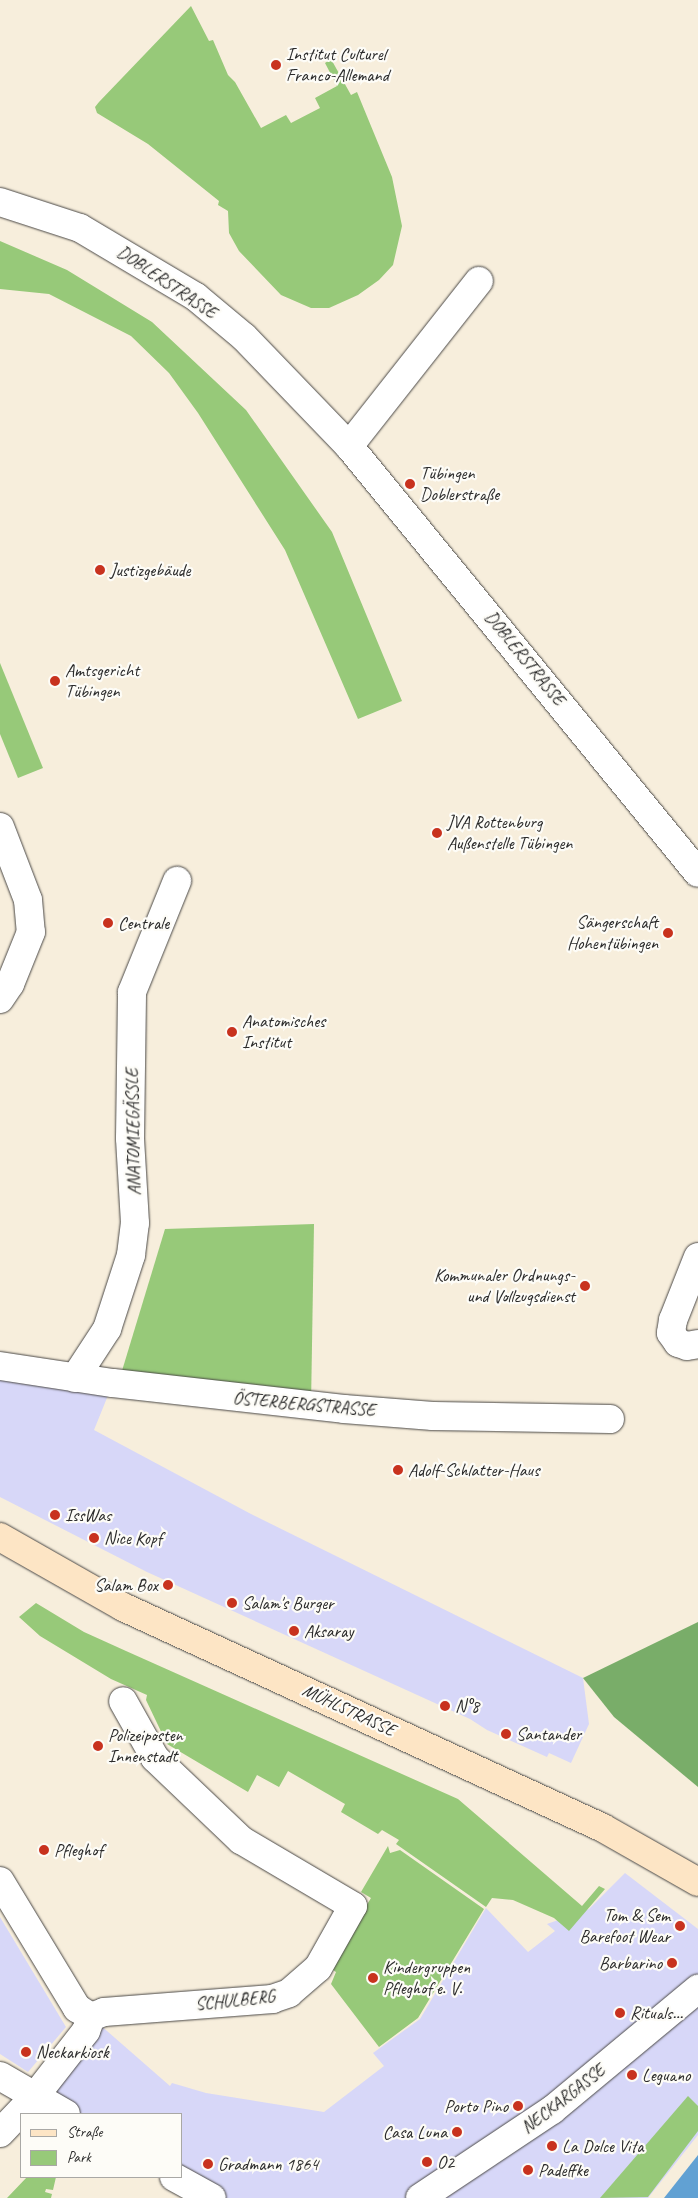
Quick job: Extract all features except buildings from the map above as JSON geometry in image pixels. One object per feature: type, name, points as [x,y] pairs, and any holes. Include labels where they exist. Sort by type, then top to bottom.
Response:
[{"type":"street","name":"DOBLERSTRASSE","points":[[0,202],[80,228],[196,297],[244,337],[349,446],[698,873]]},
{"type":"street","points":[[349,446],[479,281]]},
{"type":"street","points":[[0,827],[28,900],[31,932],[10,984],[0,999]]},
{"type":"street","name":"ANATOMIEGÄSSLE","points":[[75,1378],[106,1329],[131,1255],[135,1223],[130,1138],[132,992],[177,881]]},
{"type":"street","points":[[698,1257],[673,1320],[671,1333],[678,1343],[687,1346],[698,1344]]},
{"type":"street","name":"ÖSTERBERGSTRASSE","points":[[0,1366],[226,1398],[414,1414],[610,1419]]},
{"type":"street","name":"MÜHLSTRASSE","points":[[0,1537],[123,1607],[603,1828],[698,1882]]},
{"type":"street","name":"SCHULBERG","points":[[90,2017],[104,2012],[272,1999],[299,1988],[318,1968],[353,1906],[290,1879],[240,1840],[161,1764],[123,1701]]},
{"type":"street","points":[[0,1881],[77,2008],[90,2017],[86,2031],[36,2095],[0,2133]]},
{"type":"street","name":"NECKARGASSE","points":[[420,2198],[552,2110],[698,1989]]},
{"type":"street","points":[[0,2076],[64,2113]]},
{"type":"street","points":[[176,2178],[212,2198]]},
{"type":"shaded area","points":[[0,1366],[113,1383],[94,1430],[251,1514],[583,1678],[589,1724],[571,1763],[549,1753],[547,1757],[487,1730],[470,1719],[147,1572],[0,1497]]},
{"type":"shaded area","points":[[625,1873],[698,1929],[698,2135],[648,2198],[212,2198],[182,2178],[182,2113],[64,2113],[36,2095],[91,2017],[170,2086],[172,2083],[206,2093],[324,2112],[384,2066],[373,2053],[420,2019],[486,1908],[528,1952],[555,1931],[547,1924],[589,1909]]},
{"type":"shaded area","points":[[0,1917],[66,2027],[28,2072],[0,2054]]},
{"type":"green space","points":[[191,6],[209,41],[213,40],[228,75],[235,82],[261,128],[286,115],[291,123],[320,108],[315,98],[337,86],[325,63],[331,59],[351,95],[357,92],[392,177],[402,226],[393,265],[379,280],[358,295],[329,308],[311,308],[281,295],[239,251],[229,233],[228,211],[218,205],[219,201],[148,144],[97,113],[95,107],[99,102]]},
{"type":"green space","points":[[0,241],[67,270],[152,322],[246,410],[332,532],[402,701],[358,719],[285,550],[198,413],[169,373],[131,336],[49,294],[0,289]]},
{"type":"green space","points":[[0,663],[43,768],[18,778],[0,734]]},
{"type":"green space","points":[[314,1224],[311,1406],[118,1384],[165,1229]]},
{"type":"green space","points":[[36,1603],[84,1632],[458,1799],[582,1906],[599,1886],[605,1889],[569,1931],[554,1918],[513,1900],[492,1898],[486,1907],[396,1844],[399,1840],[382,1830],[378,1834],[341,1812],[345,1804],[288,1771],[279,1787],[257,1775],[248,1792],[167,1744],[146,1700],[147,1695],[111,1679],[40,1636],[19,1617]]},
{"type":"green space","points":[[698,1622],[698,1787],[614,1717],[583,1678]]},
{"type":"green space","points":[[388,1846],[390,1853],[400,1850],[484,1909],[418,2018],[379,2047],[331,1984],[336,1972],[329,1967],[371,1898],[361,1892]]},
{"type":"green space","points":[[688,2096],[698,2106],[698,2131],[648,2197],[600,2198]]},
{"type":"green space","points":[[26,2178],[56,2178],[53,2190],[46,2189],[45,2192],[52,2194],[51,2198],[7,2198]]},
{"type":"water","points":[[698,2155],[698,2198],[664,2198]]},
{"type":"place","name":"Institut Culturel Franco-Allemand","points":[[276,65]]},
{"type":"place","name":"Tübingen Doblerstraße","points":[[410,484]]},
{"type":"place","name":"Justizgebäude","points":[[100,570]]},
{"type":"place","name":"Amtsgericht Tübingen","points":[[55,681]]},
{"type":"place","name":"JVA Rottenburg Außenstelle Tübingen","points":[[437,833]]},
{"type":"place","name":"Centrale","points":[[108,923]]},
{"type":"place","name":"Sängerschaft Hohentübingen","points":[[668,933]]},
{"type":"place","name":"Anatomisches Institut","points":[[232,1032]]},
{"type":"place","name":"Kommunaler Ordnungs- und Vollzugsdienst","points":[[585,1286]]},
{"type":"place","name":"Adolf-Schlatter-Haus","points":[[398,1470]]},
{"type":"place","name":"IssWas","points":[[55,1515]]},
{"type":"place","name":"Nice Kopf","points":[[94,1538]]},
{"type":"place","name":"Salam Box","points":[[168,1585]]},
{"type":"place","name":"Salam's Burger","points":[[232,1603]]},
{"type":"place","name":"Aksaray","points":[[294,1631]]},
{"type":"place","name":"N°8","points":[[445,1706]]},
{"type":"place","name":"Santander","points":[[506,1734]]},
{"type":"place","name":"Polizeiposten Innenstadt","points":[[98,1746]]},
{"type":"place","name":"Pfleghof","points":[[44,1850]]},
{"type":"place","name":"Tom & Sem Barefoot Wear","points":[[680,1926]]},
{"type":"place","name":"Barbarino","points":[[672,1963]]},
{"type":"place","name":"Kindergruppen Pfleghof e. V.","points":[[373,1978]]},
{"type":"place","name":"Rituals...","points":[[620,2013]]},
{"type":"place","name":"Neckarkiosk","points":[[26,2052]]},
{"type":"place","name":"Leguano","points":[[632,2075]]},
{"type":"place","name":"Porto Pino","points":[[518,2106]]},
{"type":"place","name":"Casa Luna","points":[[457,2132]]},
{"type":"place","name":"La Dolce Vita","points":[[552,2146]]},
{"type":"place","name":"O2","points":[[427,2162]]},
{"type":"place","name":"Gradmann 1864","points":[[208,2164]]},
{"type":"place","name":"Padeffke","points":[[528,2170]]}]
